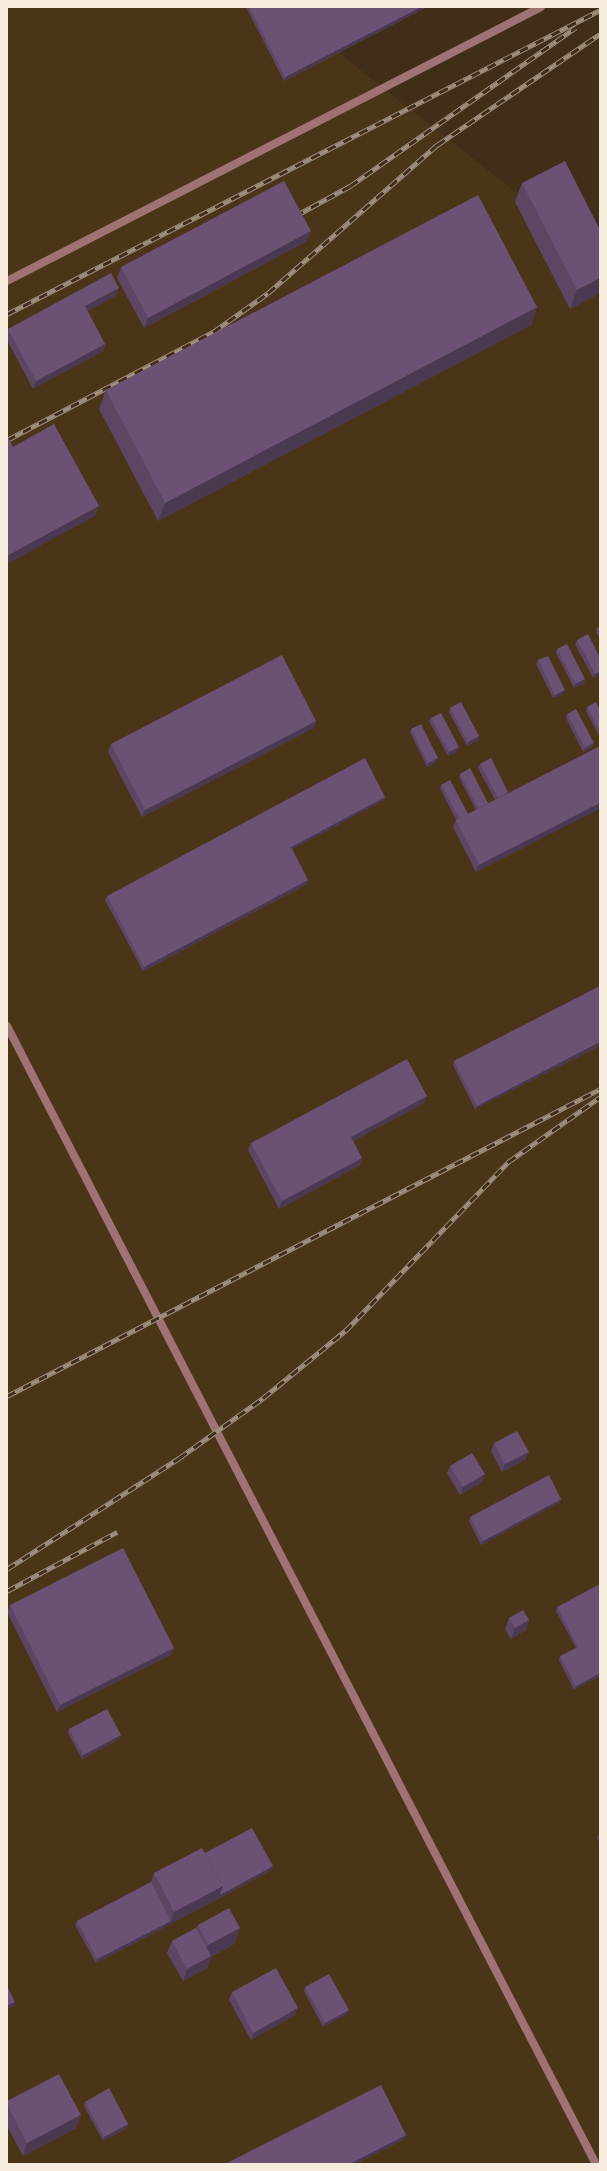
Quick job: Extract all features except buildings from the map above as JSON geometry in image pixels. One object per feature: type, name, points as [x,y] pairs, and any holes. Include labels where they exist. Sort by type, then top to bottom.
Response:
[{"type":"lane","points":[[7,281],[541,7]]},
{"type":"lane","points":[[7,1026],[596,2164]]},
{"type":"shaded area","points":[[7,7],[280,7],[600,258],[600,2164],[7,2164]]},
{"type":"railway","points":[[7,314],[600,10]]},
{"type":"railway","points":[[295,216],[350,186],[576,27]]},
{"type":"railway","points":[[7,440],[213,332],[268,293],[437,145],[600,34]]},
{"type":"railway","points":[[7,1396],[600,1089]]},
{"type":"railway","points":[[7,1569],[179,1458],[263,1398],[345,1331],[508,1162],[600,1097]]},
{"type":"railway","points":[[7,1591],[117,1532]]}]
